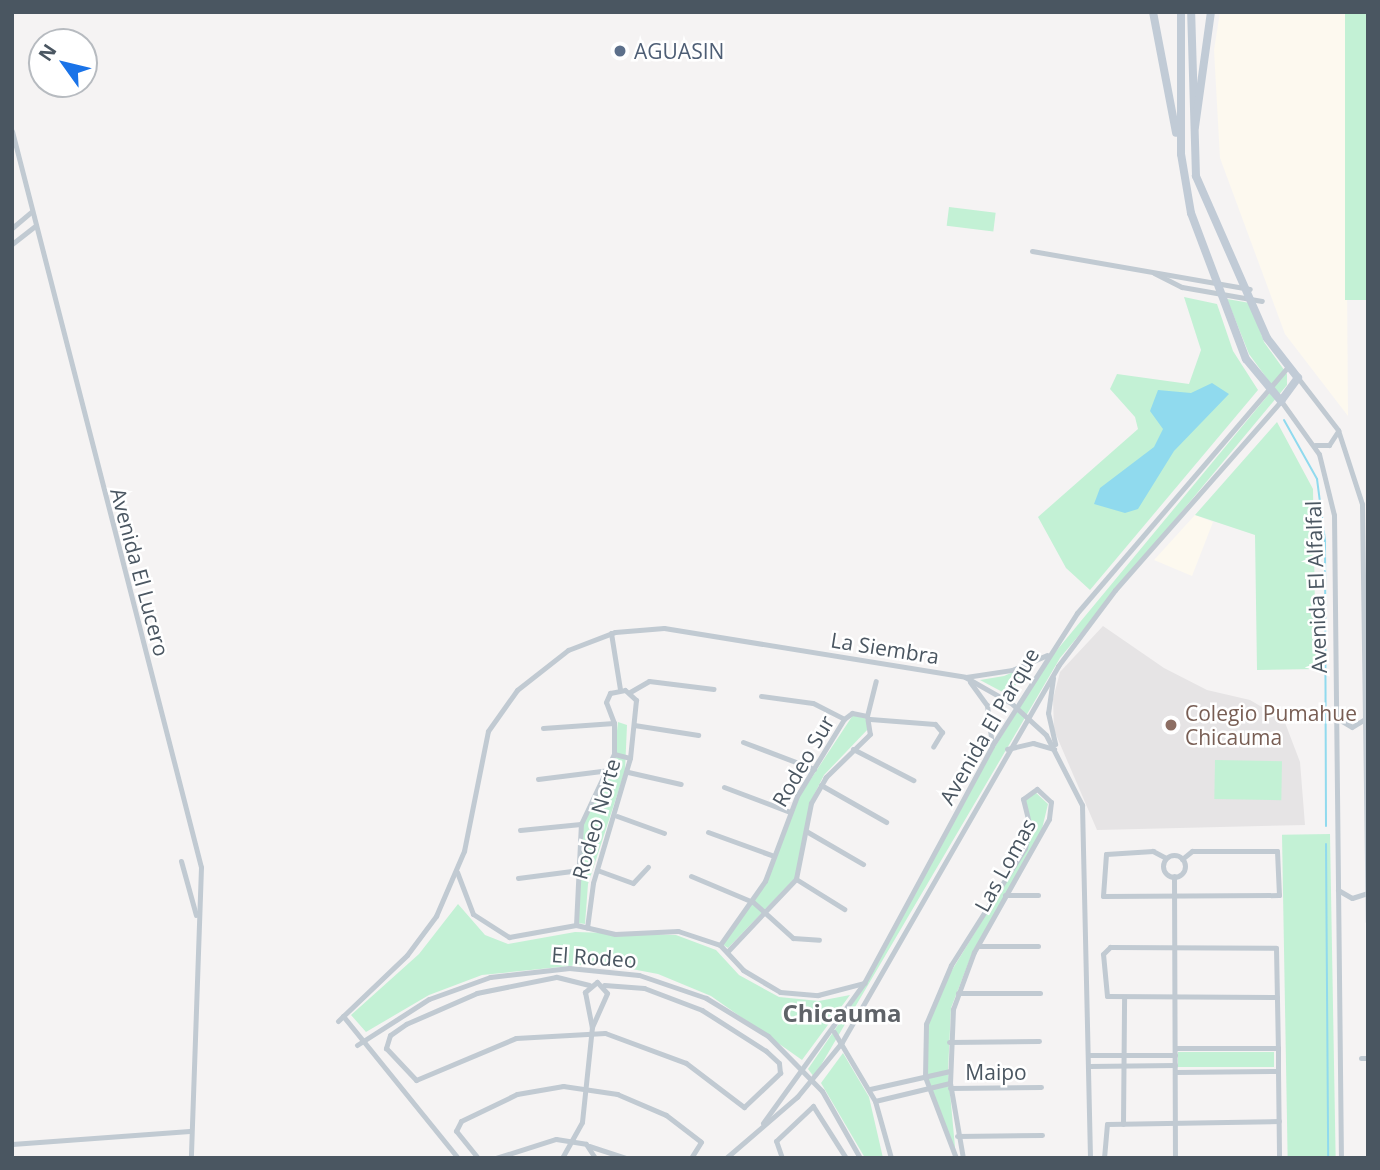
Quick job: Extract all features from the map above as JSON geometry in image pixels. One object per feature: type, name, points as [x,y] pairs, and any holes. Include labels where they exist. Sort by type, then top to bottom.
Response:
[{"type":"street","points":[[1153,12],[1181,154]]},
{"type":"street","name":"Avenida El Alfalfal","points":[[1181,12],[1181,154],[1191,213],[1246,359],[1315,445],[1334,515],[1341,1158]]},
{"type":"street","points":[[1191,12],[1192,151],[1209,217],[1250,289],[1252,300],[1288,367],[1338,430],[1362,504],[1368,922]]},
{"type":"street","points":[[1192,151],[1211,12]]},
{"type":"street","name":"Avenida El Lucero","points":[[12,131],[34,227],[199,856],[191,1158]]},
{"type":"street","points":[[12,228],[31,212]]},
{"type":"street","points":[[12,244],[34,227]]},
{"type":"street","points":[[1032,251],[1250,289]]},
{"type":"street","points":[[1148,270],[1177,285],[1262,301]]},
{"type":"street","name":"Avenida El Parque","points":[[759,1129],[834,1032],[864,983],[992,746],[1049,654],[1105,579],[1182,494],[1288,367]]},
{"type":"street","points":[[1281,401],[1298,378]]},
{"type":"street","name":"Avenida El Parque","points":[[726,1158],[813,1080],[842,1042],[1007,749],[1055,671],[1115,590],[1281,401]]},
{"type":"street","points":[[1315,445],[1329,445],[1338,430]]},
{"type":"street","points":[[1182,494],[1193,502]]},
{"type":"street","points":[[1105,579],[1115,590]]},
{"type":"street","points":[[1077,614],[1088,624]]},
{"type":"street","name":"La Siembra","points":[[338,1021],[415,947],[443,904],[457,870],[475,772],[499,712],[542,667],[611,633],[664,628],[965,677],[1027,715],[1057,750],[1074,782],[1085,830],[1090,1158]]},
{"type":"street","points":[[611,633],[620,689],[630,692],[649,681],[714,689]]},
{"type":"street","points":[[992,746],[987,705],[965,677],[1012,670],[1049,654]]},
{"type":"street","points":[[1007,749],[1033,743],[1057,750],[1048,713],[1055,671]]},
{"type":"street","points":[[876,681],[868,718],[935,724],[942,732],[933,747]]},
{"type":"street","name":"Rodeo Norte","points":[[576,925],[581,824],[609,770],[614,754],[614,723],[606,702],[620,689]]},
{"type":"street","name":"Rodeo Norte","points":[[587,928],[594,879],[617,816],[628,772],[636,700],[630,692]]},
{"type":"street","points":[[761,696],[813,704],[844,719]]},
{"type":"street","name":"Rodeo Sur","points":[[720,945],[753,902],[797,796],[844,719],[852,713],[868,718],[870,734],[821,785],[811,803],[796,879]]},
{"type":"street","points":[[1337,718],[1352,727],[1365,719]]},
{"type":"street","points":[[543,728],[614,723]]},
{"type":"street","points":[[634,725],[698,735]]},
{"type":"street","points":[[743,743],[814,769]]},
{"type":"street","points":[[853,750],[913,780]]},
{"type":"street","points":[[614,754],[630,758]]},
{"type":"street","points":[[538,779],[609,770]]},
{"type":"street","points":[[628,772],[681,784]]},
{"type":"street","points":[[821,785],[886,822]]},
{"type":"street","points":[[724,787],[790,812]]},
{"type":"street","name":"Las Lomas","points":[[1041,790],[1050,798],[1051,814],[978,946],[958,993],[949,1042],[950,1085],[959,1157],[925,1077],[926,1024],[951,965],[999,893],[1030,833],[1024,796],[1041,790]]},
{"type":"street","points":[[797,796],[811,803]]},
{"type":"street","points":[[617,816],[664,833]]},
{"type":"street","points":[[520,830],[581,824]]},
{"type":"street","points":[[806,831],[863,863]]},
{"type":"street","points":[[708,832],[774,856]]},
{"type":"street","points":[[1153,851],[1166,858],[1182,859],[1192,851],[1277,851],[1279,895],[1108,900],[1102,893],[1106,854],[1153,851]]},
{"type":"street","points":[[1166,858],[1164,871],[1174,876]]},
{"type":"street","points":[[1174,876],[1182,872],[1182,859]]},
{"type":"street","name":"Avenida El Lucero","points":[[181,861],[199,927]]},
{"type":"street","points":[[597,870],[633,884],[648,867]]},
{"type":"street","name":"El Rodeo","points":[[457,870],[464,901],[500,934],[522,938],[576,925],[615,934],[678,931],[720,945],[743,970],[780,992],[818,995],[864,983]]},
{"type":"street","points":[[518,878],[579,870]]},
{"type":"street","points":[[691,876],[753,902],[793,937],[819,940]]},
{"type":"street","points":[[1174,876],[1175,1158]]},
{"type":"street","points":[[579,878],[594,879]]},
{"type":"street","points":[[728,951],[796,879],[844,909]]},
{"type":"street","points":[[1338,890],[1352,898],[1367,892]]},
{"type":"street","points":[[999,893],[1006,896],[1038,895]]},
{"type":"street","points":[[978,946],[1038,946]]},
{"type":"street","points":[[1277,997],[1124,996],[1104,992],[1105,950],[1276,948],[1277,997],[1278,1048],[1279,1158]]},
{"type":"street","points":[[951,965],[966,973]]},
{"type":"street","name":"El Rodeo","points":[[360,1042],[420,1004],[475,981],[534,969],[597,969],[653,978],[706,998],[761,1031],[813,1080],[860,1158]]},
{"type":"street","points":[[556,977],[589,985],[604,985],[643,988],[702,1010],[753,1041],[781,1071],[744,1107],[687,1063],[592,1029],[500,1042],[416,1080],[386,1048],[390,1035],[406,1024],[485,991],[556,977]]},
{"type":"street","points":[[565,1156],[575,1142],[587,1087],[592,1029],[589,985]]},
{"type":"street","points":[[592,1029],[607,993],[604,985]]},
{"type":"street","points":[[958,993],[1040,993]]},
{"type":"street","points":[[1123,1124],[1124,996]]},
{"type":"street","points":[[343,1016],[360,1042],[458,1158]]},
{"type":"street","points":[[834,1032],[876,1101],[891,1158]]},
{"type":"street","points":[[949,1042],[1039,1041]]},
{"type":"street","points":[[1089,1055],[1278,1048]]},
{"type":"street","points":[[1089,1066],[1278,1071]]},
{"type":"street","points":[[870,1089],[950,1071]]},
{"type":"street","points":[[876,1101],[950,1085]]},
{"type":"street","name":"Maipo","points":[[950,1085],[1041,1087]]},
{"type":"street","points":[[478,1158],[456,1131],[471,1114],[528,1091],[587,1087],[631,1099],[676,1122],[702,1144],[691,1158]]},
{"type":"street","points":[[782,1158],[776,1141],[813,1106],[846,1158]]},
{"type":"street","points":[[1104,1158],[1105,1126],[1279,1121]]},
{"type":"street","points":[[12,1144],[190,1131]]},
{"type":"street","points":[[957,1136],[1042,1135]]},
{"type":"street","points":[[496,1158],[541,1141],[575,1142],[627,1158]]},
{"type":"street","points":[[589,1146],[594,1158]]},
{"type":"shaded area","points":[[1220,12],[1345,12],[1348,416],[1285,334],[1220,158],[1214,50]]},
{"type":"shaded area","points":[[1195,515],[1213,522],[1192,576],[1154,560]]},
{"type":"shaded area","name":"Colegio Pumahue Chicauma","points":[[1103,626],[1164,668],[1207,690],[1250,700],[1284,720],[1300,762],[1305,825],[1097,830],[1054,730],[1053,699],[1060,672]]},
{"type":"green space","points":[[1345,12],[1368,12],[1368,300],[1345,300]]},
{"type":"green space","points":[[949,207],[996,213],[993,232],[947,226]]},
{"type":"green space","points":[[1184,297],[1217,304],[1233,351],[1258,390],[1090,590],[1066,568],[1038,517],[1138,429],[1135,417],[1110,389],[1117,374],[1189,384],[1201,350]]},
{"type":"green space","points":[[1227,299],[1250,303],[1264,342],[1287,374],[1287,385],[1060,658],[814,1077],[808,1069],[866,984],[993,750],[1052,656],[1269,394],[1271,384],[1249,354]]},
{"type":"green space","points":[[1277,422],[1313,489],[1316,669],[1257,670],[1255,535],[1195,515]]},
{"type":"green space","points":[[1025,667],[1010,696],[980,680],[1004,676]]},
{"type":"green space","points":[[853,715],[865,718],[869,728],[824,775],[810,803],[795,878],[728,948],[722,944],[767,882],[799,797]]},
{"type":"green space","points":[[618,722],[627,725],[625,771],[588,884],[585,924],[578,923],[583,825],[613,767]]},
{"type":"green space","points":[[1215,760],[1282,761],[1281,800],[1214,799]]},
{"type":"green space","points":[[1033,790],[1048,804],[1041,833],[973,951],[951,1008],[948,1071],[956,1158],[926,1077],[927,1024],[938,993],[1026,849],[1032,827],[1025,798]]},
{"type":"green space","points":[[1330,834],[1336,1158],[1288,1158],[1282,835]]},
{"type":"green space","points":[[458,904],[485,935],[508,944],[575,932],[676,935],[716,950],[739,975],[779,997],[819,1001],[850,995],[802,1060],[711,996],[658,974],[600,963],[482,975],[429,995],[366,1032],[351,1015],[419,954]]},
{"type":"green space","points":[[1178,1052],[1274,1052],[1274,1067],[1178,1067]]},
{"type":"green space","points":[[843,1053],[869,1097],[883,1158],[865,1158],[821,1083]]},
{"type":"water","points":[[1212,383],[1229,394],[1174,451],[1138,509],[1125,513],[1094,504],[1100,488],[1154,447],[1163,429],[1150,411],[1158,390],[1191,393]]},
{"type":"waterway","points":[[1284,420],[1317,479],[1325,541],[1326,826]]},
{"type":"waterway","points":[[1326,844],[1328,1158]]},
{"type":"place","name":"AGUASIN","points":[[620,51]]},
{"type":"place","name":"Colegio Pumahue Chicauma","points":[[1171,725]]},
{"type":"district","name":"Chicauma","points":[[842,1013]]}]
